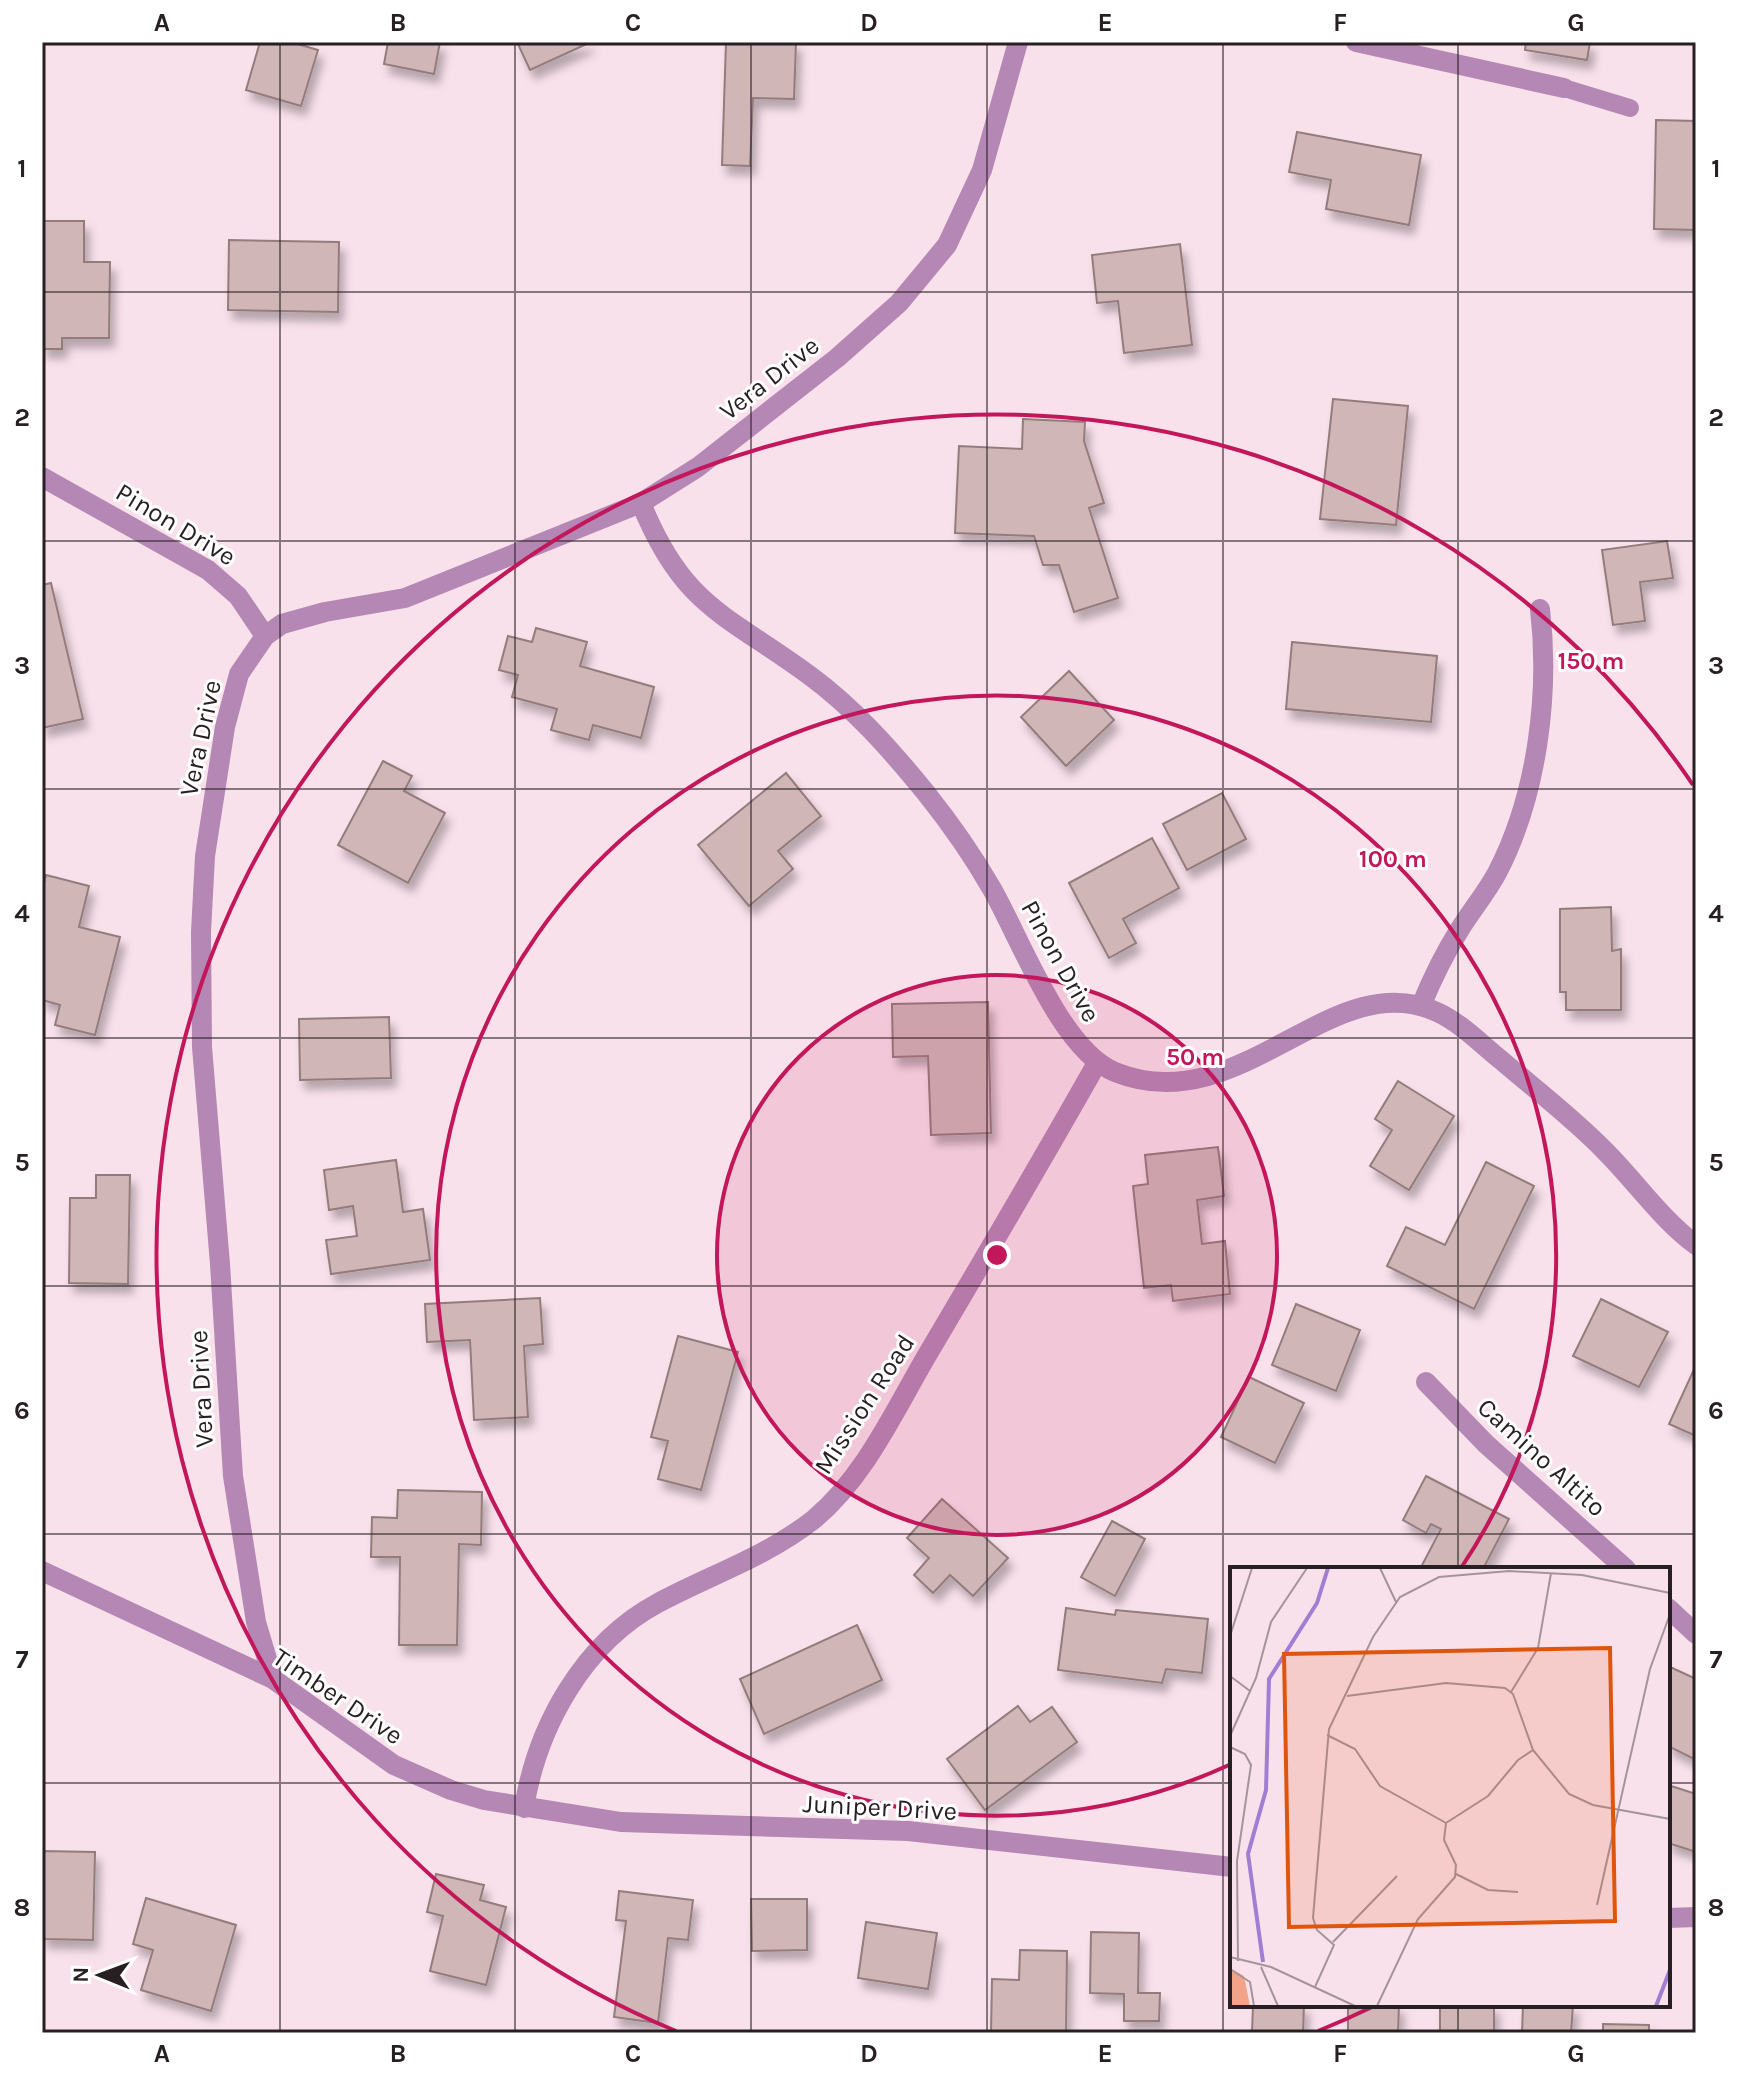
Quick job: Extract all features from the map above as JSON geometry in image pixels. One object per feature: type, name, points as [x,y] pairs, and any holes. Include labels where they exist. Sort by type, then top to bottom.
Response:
[{"type":"street","name":"Vera Drive","points":[[273,1679],[256,1622],[231,1464],[221,1277],[202,1047],[200,974],[205,856],[225,727],[239,674],[265,636],[302,617],[405,598],[641,503],[698,467],[837,358],[924,276],[947,245],[982,170],[1018,42]]},
{"type":"street","points":[[1356,42],[1564,88]]},
{"type":"street","name":"Pinon Drive","points":[[42,477],[208,570],[238,596],[265,636]]},
{"type":"street","name":"Pinon Drive","points":[[641,503],[664,554],[700,600],[837,697],[926,793],[990,886],[1063,1023],[1078,1046],[1097,1063],[1135,1079],[1181,1082],[1203,1079],[1248,1063],[1319,1025],[1364,1006],[1385,1003],[1421,1006],[1453,1021],[1580,1127],[1696,1245]]},
{"type":"street","points":[[1421,1006],[1445,954],[1499,869],[1524,801],[1535,753],[1541,698],[1540,609]]},
{"type":"street","name":"Mission Road","points":[[524,1808],[538,1745],[550,1720],[567,1691],[613,1636],[656,1604],[791,1536],[814,1518],[852,1476],[991,1250],[1097,1063]]},
{"type":"street","name":"Camino Altito","points":[[1426,1382],[1486,1444],[1624,1567]]},
{"type":"street","name":"Timber Drive","points":[[42,1571],[273,1679],[394,1765],[451,1790],[524,1808]]},
{"type":"street","points":[[1670,1610],[1696,1634]]},
{"type":"street","name":"Juniper Drive","points":[[524,1808],[682,1827],[908,1831],[1230,1867]]},
{"type":"street","points":[[1670,1918],[1696,1917]]},
{"type":"lane","points":[[1564,88],[1630,108]]},
{"type":"building","points":[[260,42],[291,42],[318,50],[301,106],[246,90]]},
{"type":"building","points":[[388,42],[440,42],[434,74],[384,64]]},
{"type":"building","points":[[517,42],[591,42],[530,70]]},
{"type":"building","points":[[726,42],[796,42],[794,99],[753,98],[750,166],[722,165]]},
{"type":"building","points":[[1526,42],[1590,42],[1587,60],[1525,50]]},
{"type":"building","points":[[1656,120],[1696,121],[1696,230],[1654,229]]},
{"type":"building","points":[[1297,132],[1421,155],[1409,225],[1326,209],[1331,180],[1289,172]]},
{"type":"building","points":[[42,221],[84,221],[84,262],[110,262],[109,338],[62,338],[62,349],[42,349]]},
{"type":"building","points":[[229,240],[339,242],[338,312],[228,310]]},
{"type":"building","points":[[1180,244],[1192,345],[1124,353],[1118,301],[1097,303],[1092,255]]},
{"type":"building","points":[[1333,399],[1408,406],[1396,525],[1320,519]]},
{"type":"building","points":[[1023,419],[1085,422],[1084,441],[1104,503],[1089,508],[1118,598],[1074,612],[1059,565],[1043,565],[1034,536],[955,533],[959,446],[1022,449]]},
{"type":"building","points":[[1667,541],[1673,578],[1640,582],[1645,621],[1613,625],[1602,550]]},
{"type":"building","points":[[51,583],[83,719],[42,728],[42,585]]},
{"type":"building","points":[[536,628],[587,642],[580,666],[654,687],[641,738],[593,725],[589,740],[551,730],[557,709],[512,697],[518,675],[499,670],[508,636],[532,642]]},
{"type":"building","points":[[1292,642],[1437,656],[1431,722],[1286,709]]},
{"type":"building","points":[[1069,671],[1114,720],[1066,766],[1021,717]]},
{"type":"building","points":[[383,761],[412,776],[404,791],[445,813],[408,883],[338,845]]},
{"type":"building","points":[[786,773],[821,816],[778,851],[793,869],[749,906],[698,845]]},
{"type":"building","points":[[1222,793],[1246,839],[1187,870],[1163,824]]},
{"type":"building","points":[[1152,838],[1179,888],[1123,919],[1136,943],[1109,958],[1069,883]]},
{"type":"building","points":[[46,875],[89,886],[79,927],[120,937],[95,1035],[55,1025],[60,1005],[42,1000],[42,891]]},
{"type":"building","points":[[1611,907],[1612,951],[1621,949],[1621,1010],[1566,1010],[1566,992],[1560,992],[1560,909]]},
{"type":"building","points":[[988,1002],[991,1133],[931,1135],[928,1056],[893,1057],[892,1004]]},
{"type":"building","points":[[389,1017],[391,1078],[300,1080],[299,1019]]},
{"type":"building","points":[[1398,1081],[1454,1116],[1409,1190],[1370,1166],[1392,1130],[1375,1119]]},
{"type":"building","points":[[1218,1147],[1224,1196],[1197,1200],[1202,1244],[1225,1241],[1230,1294],[1173,1301],[1171,1285],[1144,1288],[1133,1186],[1148,1184],[1145,1155]]},
{"type":"building","points":[[396,1160],[403,1212],[423,1209],[430,1260],[331,1274],[326,1240],[357,1236],[353,1206],[329,1210],[324,1170]]},
{"type":"building","points":[[1486,1162],[1534,1186],[1474,1309],[1387,1266],[1406,1227],[1445,1245]]},
{"type":"building","points":[[96,1175],[130,1175],[128,1284],[69,1283],[70,1198],[96,1198]]},
{"type":"building","points":[[540,1298],[543,1344],[524,1346],[528,1417],[474,1420],[470,1340],[427,1342],[425,1304]]},
{"type":"building","points":[[1601,1299],[1668,1332],[1639,1387],[1573,1356]]},
{"type":"building","points":[[1296,1304],[1360,1330],[1336,1391],[1272,1365]]},
{"type":"building","points":[[678,1336],[738,1352],[701,1490],[658,1479],[668,1441],[651,1437]]},
{"type":"building","points":[[1696,1365],[1696,1436],[1669,1424]]},
{"type":"building","points":[[1249,1377],[1304,1403],[1275,1463],[1221,1437]]},
{"type":"building","points":[[1426,1476],[1509,1519],[1484,1567],[1421,1567],[1441,1529],[1431,1524],[1426,1533],[1403,1520]]},
{"type":"building","points":[[398,1490],[482,1492],[481,1545],[459,1544],[457,1645],[399,1645],[400,1557],[371,1557],[372,1517],[397,1518]]},
{"type":"building","points":[[942,1499],[1008,1558],[973,1596],[950,1575],[933,1593],[914,1575],[929,1558],[907,1538]]},
{"type":"building","points":[[1112,1521],[1145,1539],[1115,1596],[1081,1577]]},
{"type":"building","points":[[1066,1608],[1115,1615],[1116,1610],[1208,1619],[1202,1673],[1166,1669],[1162,1683],[1058,1670]]},
{"type":"building","points":[[857,1625],[882,1680],[764,1734],[740,1679]]},
{"type":"building","points":[[1670,1667],[1696,1679],[1696,1760],[1670,1747]]},
{"type":"building","points":[[1018,1706],[1030,1722],[1052,1707],[1077,1742],[985,1810],[947,1759]]},
{"type":"building","points":[[1670,1786],[1696,1794],[1696,1852],[1670,1844]]},
{"type":"building","points":[[42,1851],[95,1852],[93,1940],[42,1939]]},
{"type":"building","points":[[436,1874],[484,1885],[480,1900],[506,1907],[486,1985],[430,1971],[443,1916],[427,1912]]},
{"type":"building","points":[[619,1891],[693,1900],[688,1940],[668,1938],[658,2023],[614,2017],[626,1921],[616,1920]]},
{"type":"building","points":[[146,1898],[236,1925],[211,2011],[141,1990],[153,1950],[133,1944]]},
{"type":"building","points":[[751,1899],[807,1899],[807,1950],[752,1951]]},
{"type":"building","points":[[866,1922],[937,1933],[928,1989],[858,1978]]},
{"type":"building","points":[[1091,1932],[1139,1933],[1138,1993],[1160,1993],[1159,2021],[1124,2021],[1124,1994],[1090,1993]]},
{"type":"building","points":[[1020,1950],[1067,1951],[1066,2033],[991,2033],[992,1979],[1019,1980]]},
{"type":"building","points":[[1253,2007],[1304,2007],[1303,2033],[1252,2033]]},
{"type":"building","points":[[1348,2007],[1399,2007],[1398,2033],[1348,2033]]},
{"type":"building","points":[[1440,2007],[1494,2007],[1494,2033],[1440,2033]]},
{"type":"building","points":[[1523,2007],[1573,2007],[1571,2033],[1522,2033]]},
{"type":"building","points":[[1603,2024],[1649,2025],[1649,2033],[1603,2033]]}]
